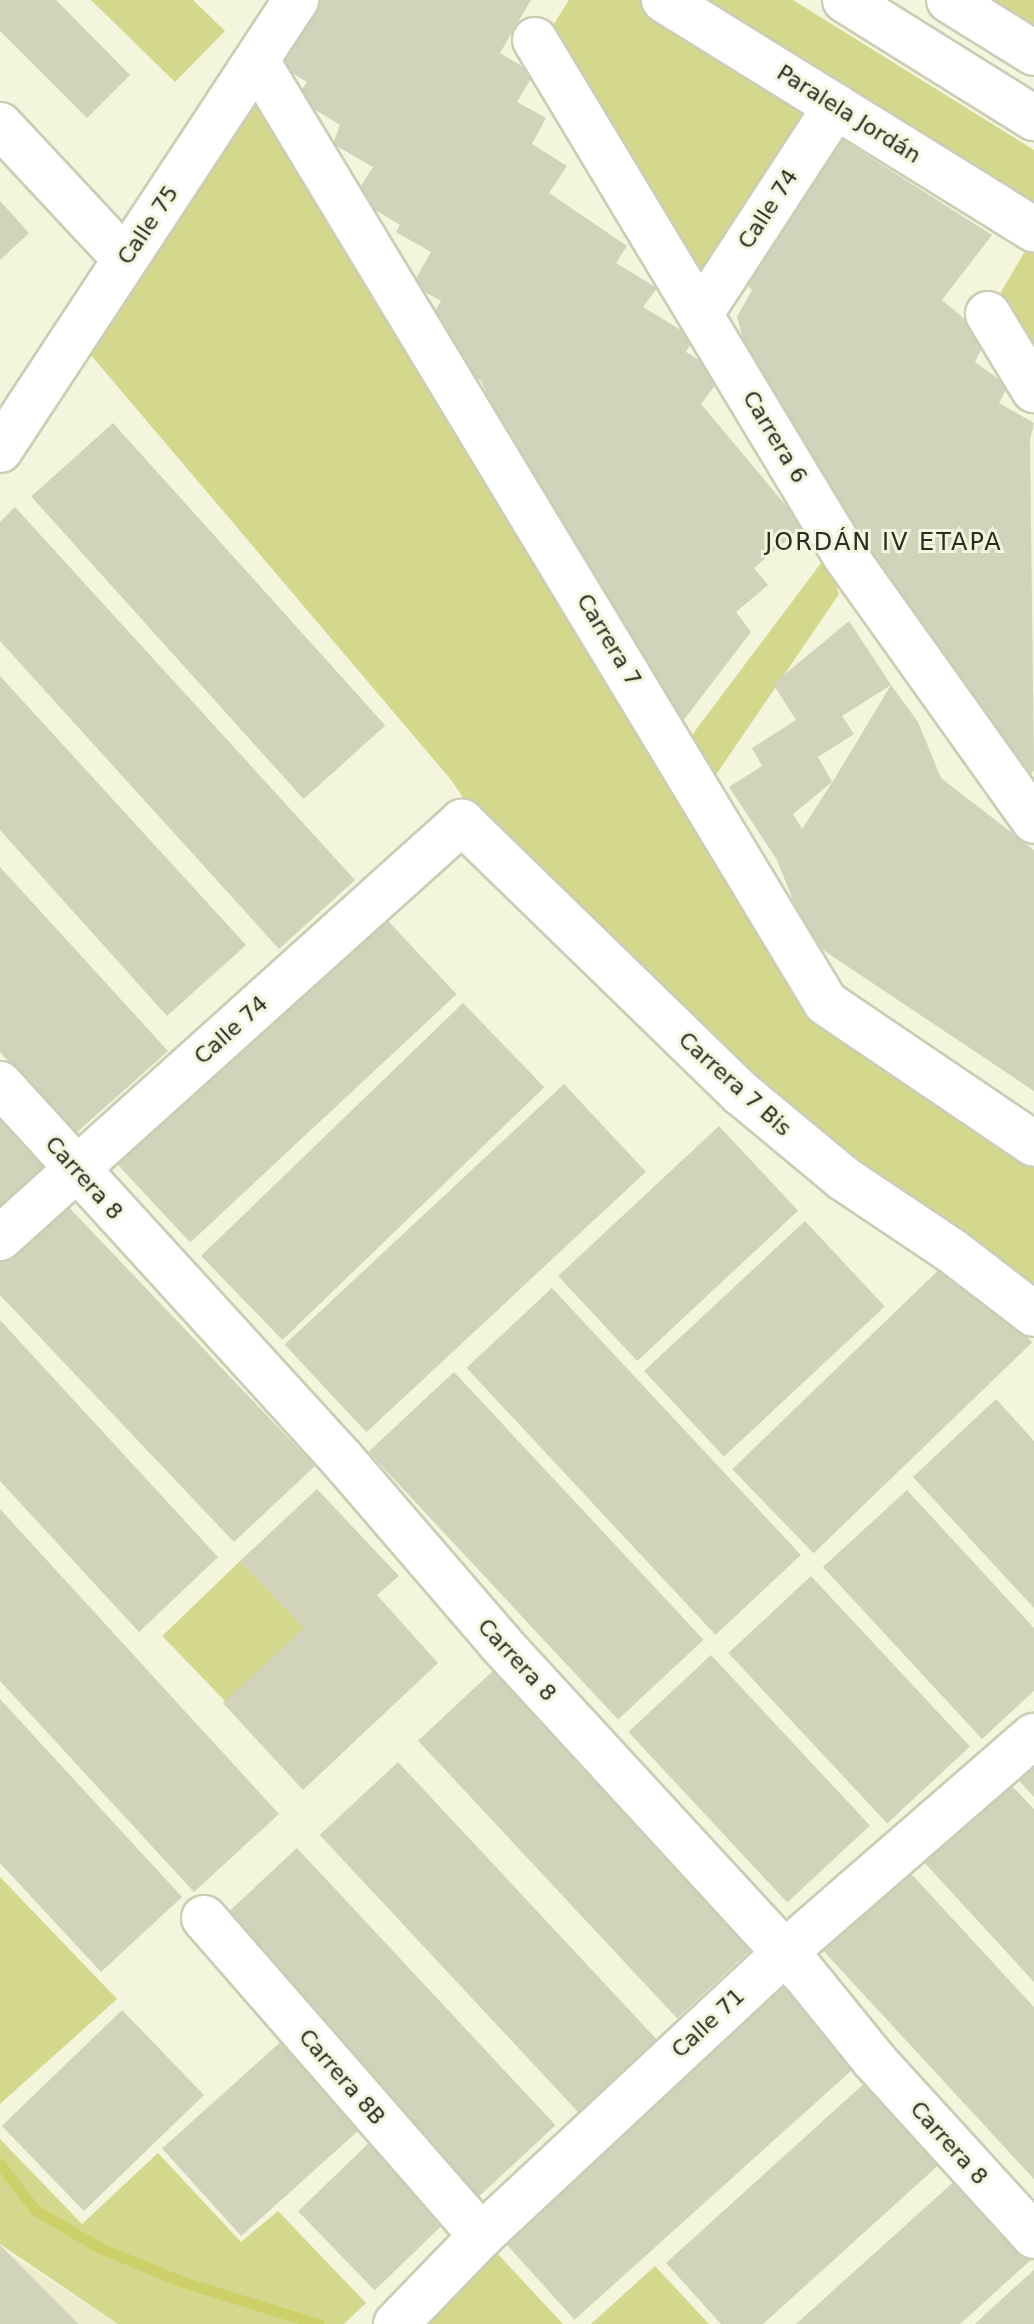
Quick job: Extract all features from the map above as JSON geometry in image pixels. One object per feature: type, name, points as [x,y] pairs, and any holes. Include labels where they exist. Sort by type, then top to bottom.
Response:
[{"type":"street","name":"Calle 75","points":[[0,450],[258,63],[296,0]]},
{"type":"street","name":"Paralela Jordán","points":[[664,0],[1034,229]]},
{"type":"street","points":[[845,0],[1034,118]]},
{"type":"street","points":[[949,0],[1034,53]]},
{"type":"street","name":"Carrera 6","points":[[535,40],[846,557],[1033,818]]},
{"type":"street","name":"Carrera 7","points":[[258,63],[826,1003],[1034,1144]]},
{"type":"street","name":"Calle 74","points":[[701,313],[836,106]]},
{"type":"street","points":[[0,125],[125,259]]},
{"type":"street","points":[[988,314],[1034,390]]},
{"type":"street","name":"Calle 74","points":[[0,1238],[462,822]]},
{"type":"street","name":"Carrera 7 Bis","points":[[462,822],[742,1094],[843,1178],[952,1251],[1034,1314]]},
{"type":"street","name":"Carrera 8","points":[[0,1084],[784,1953],[1034,2236]]},
{"type":"street","name":"Calle 71","points":[[396,2324],[481,2236],[784,1953],[1034,1736]]},
{"type":"street","name":"Carrera 8B","points":[[204,1918],[481,2236]]},
{"type":"shaded area","points":[[8,2253],[118,2324],[0,2324]]},
{"type":"green space","points":[[91,0],[193,0],[225,31],[175,82]]},
{"type":"green space","points":[[569,0],[645,0],[818,103],[692,298],[536,52]]},
{"type":"green space","points":[[704,0],[793,0],[1034,150],[1034,208]]},
{"type":"green space","points":[[986,0],[1034,0],[1034,31]]},
{"type":"green space","points":[[261,79],[823,1008],[1034,1153],[1034,1303],[801,1127],[476,817],[452,781],[90,354]]},
{"type":"green space","points":[[1034,236],[1034,390],[988,314]]},
{"type":"green space","points":[[827,555],[839,594],[709,785],[686,743]]},
{"type":"green space","points":[[240,1561],[305,1628],[227,1703],[162,1636]]},
{"type":"green space","points":[[0,1877],[117,1999],[0,2104]]},
{"type":"green space","points":[[0,2139],[82,2224],[158,2153],[241,2242],[278,2211],[366,2303],[344,2324],[118,2324],[0,2244]]},
{"type":"green space","points":[[481,2236],[563,2324],[406,2324]]},
{"type":"green space","points":[[655,2266],[709,2324],[591,2324]]},
{"type":"building","points":[[0,0],[56,0],[130,75],[87,118],[0,31]]},
{"type":"building","points":[[305,0],[531,0],[500,53],[534,73],[517,102],[546,118],[532,144],[567,166],[549,193],[627,246],[616,263],[657,288],[643,307],[694,338],[686,352],[723,375],[701,404],[803,526],[754,568],[768,585],[736,612],[751,632],[676,730],[529,487],[481,381],[448,360],[427,325],[441,301],[412,285],[431,252],[396,232],[400,225],[354,197],[373,167],[333,144],[340,125],[296,98],[307,82],[270,60]]},
{"type":"building","points":[[835,135],[992,235],[942,300],[987,338],[975,362],[1008,386],[999,403],[1034,423],[1030,440],[1034,770],[1029,778],[861,546],[790,433],[771,387],[749,362],[737,317],[752,290],[744,282]]},
{"type":"building","points":[[0,201],[29,233],[0,260]]},
{"type":"building","points":[[113,423],[385,725],[304,799],[31,497]]},
{"type":"building","points":[[15,507],[355,880],[279,949],[0,641],[0,522]]},
{"type":"building","points":[[849,621],[918,722],[941,778],[1034,850],[1034,1091],[823,950],[798,913],[777,860],[729,787],[762,766],[752,748],[796,720],[773,684]],"holes":[[[891,685],[835,778],[802,829],[793,814],[832,782],[818,757],[854,734],[842,716]]]},
{"type":"building","points":[[0,676],[246,945],[167,1016],[0,830]]},
{"type":"building","points":[[0,867],[168,1051],[75,1134],[0,1052]]},
{"type":"building","points":[[376,908],[456,994],[190,1243],[110,1156]]},
{"type":"building","points":[[463,1003],[544,1087],[282,1340],[201,1256]]},
{"type":"building","points":[[564,1084],[646,1172],[366,1432],[285,1345]]},
{"type":"building","points":[[0,1110],[52,1166],[0,1212]]},
{"type":"building","points":[[719,1126],[798,1211],[637,1361],[558,1276]]},
{"type":"building","points":[[61,1199],[315,1466],[234,1542],[0,1295],[0,1258]]},
{"type":"building","points":[[805,1221],[885,1307],[724,1457],[644,1371]]},
{"type":"building","points":[[951,1258],[1032,1342],[814,1553],[732,1469]]},
{"type":"building","points":[[552,1288],[801,1555],[715,1635],[466,1368]]},
{"type":"building","points":[[0,1320],[218,1557],[139,1632],[0,1481]]},
{"type":"building","points":[[454,1372],[704,1640],[618,1719],[368,1452]]},
{"type":"building","points":[[996,1399],[1034,1441],[1034,1608],[913,1477]]},
{"type":"building","points":[[317,1489],[399,1576],[377,1595],[438,1663],[303,1790],[223,1703],[304,1628],[240,1561]]},
{"type":"building","points":[[907,1490],[1034,1628],[1034,1691],[982,1739],[823,1567]]},
{"type":"building","points":[[0,1509],[279,1814],[194,1892],[0,1681]]},
{"type":"building","points":[[811,1576],[970,1746],[887,1823],[728,1653]]},
{"type":"building","points":[[711,1655],[870,1825],[787,1902],[628,1732]]},
{"type":"building","points":[[497,1667],[756,1945],[677,2019],[418,1741]]},
{"type":"building","points":[[0,1699],[182,1897],[101,1972],[0,1863]]},
{"type":"building","points":[[1034,1755],[1034,1797],[1013,1774]]},
{"type":"building","points":[[398,1762],[656,2039],[578,2112],[320,1835]]},
{"type":"building","points":[[1007,1781],[1034,1809],[1034,1982],[922,1860]]},
{"type":"building","points":[[297,1848],[555,2125],[476,2199],[218,1922]]},
{"type":"building","points":[[904,1866],[1034,2007],[1034,2179],[818,1945]]},
{"type":"building","points":[[783,1976],[861,2062],[575,2320],[497,2234]]},
{"type":"building","points":[[122,2010],[204,2095],[84,2211],[2,2126]]},
{"type":"building","points":[[287,2036],[366,2124],[241,2236],[162,2148]]},
{"type":"building","points":[[868,2080],[942,2162],[763,2324],[721,2324],[666,2263]]},
{"type":"building","points":[[373,2139],[449,2218],[375,2290],[298,2211]]},
{"type":"building","points":[[959,2177],[1033,2258],[960,2324],[796,2324]]},
{"type":"building","points":[[0,2245],[79,2324],[0,2324]]},
{"type":"building","points":[[1034,2270],[1034,2324],[975,2324],[993,2307]]},
{"type":"waterway","points":[[0,2164],[35,2210],[100,2248],[180,2281],[318,2324]]},
{"type":"district","name":"JORDÁN IV ETAPA","points":[[884,543]]}]
